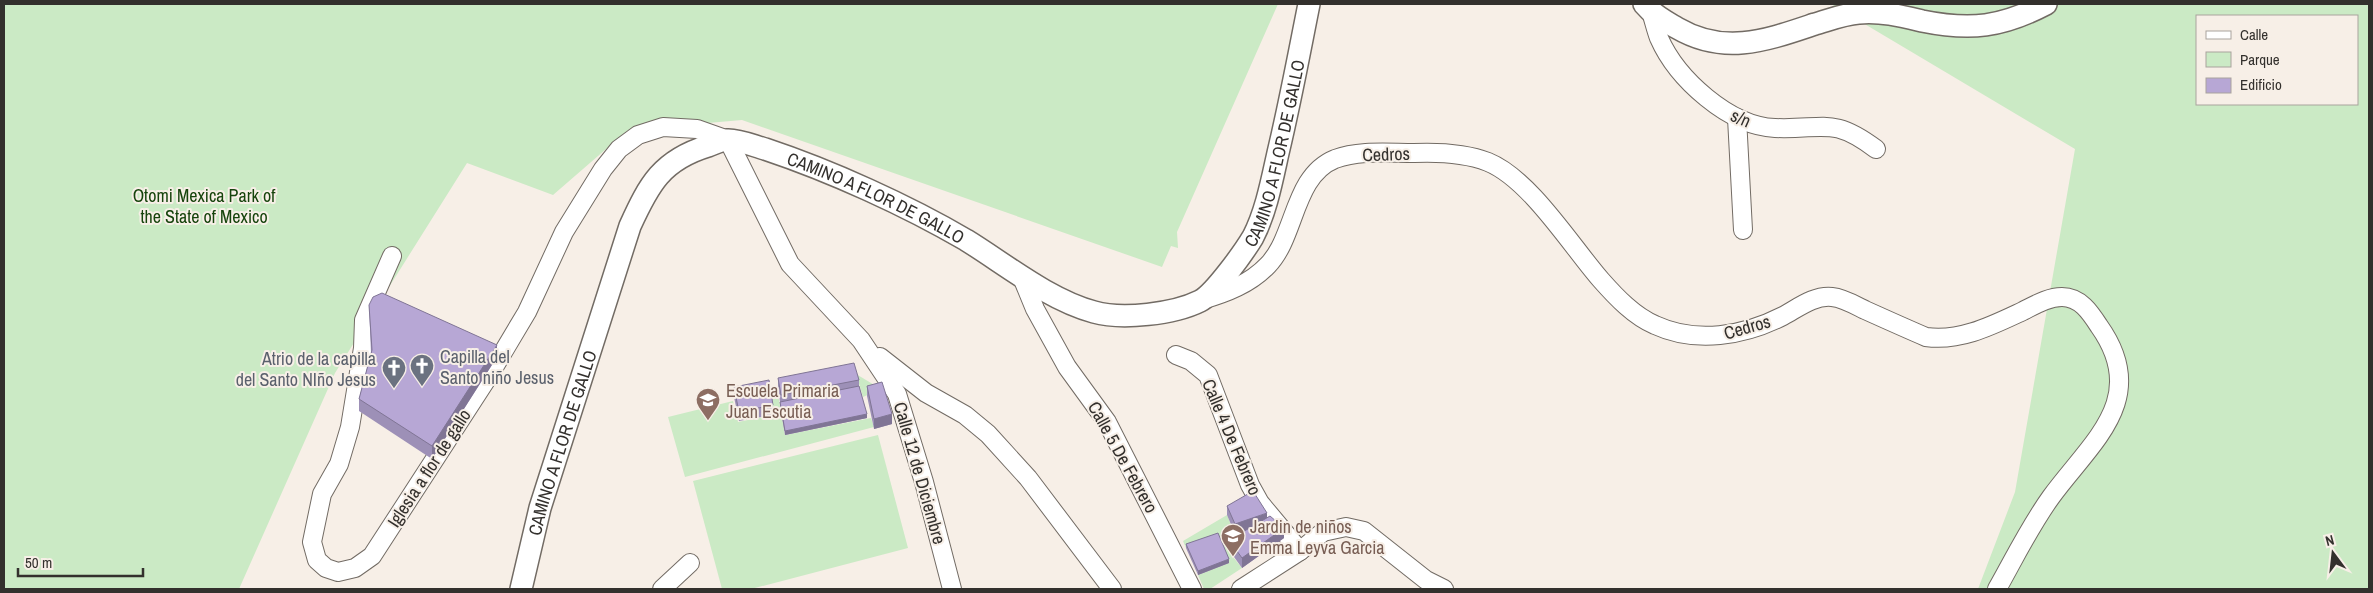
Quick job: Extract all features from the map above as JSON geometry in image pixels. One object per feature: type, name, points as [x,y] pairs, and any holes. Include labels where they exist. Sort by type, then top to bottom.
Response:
[{"type":"street","name":"CAMINO A FLOR DE GALLO","points":[[520,589],[540,508],[630,226],[647,188],[661,172],[693,150],[728,140],[754,146],[816,168],[905,209],[955,234],[1070,303],[1094,312],[1118,316],[1164,311],[1201,300],[1234,265],[1254,236],[1270,187],[1293,89],[1309,4]]},
{"type":"street","points":[[1648,8],[1705,41],[1731,44],[1774,38],[1857,13],[1880,12],[1955,27],[1979,28],[2004,23],[2046,4]]},
{"type":"street","name":"s/n","points":[[1648,8],[1660,39],[1686,76],[1716,106],[1737,118],[1759,126],[1775,128],[1827,126],[1841,128],[1860,136],[1876,149]]},
{"type":"street","points":[[1737,118],[1743,230]]},
{"type":"street","name":"Iglesia a flor de gallo","points":[[392,256],[364,320],[364,348],[350,427],[339,464],[322,494],[314,532],[313,551],[317,560],[326,568],[338,572],[359,566],[372,556],[490,374],[527,312],[564,232],[603,170],[619,149],[638,135],[663,126],[697,129],[728,140]]},
{"type":"street","name":"Calle 12 de Diciembre","points":[[728,140],[790,264],[860,340],[897,394],[924,482],[952,589]]},
{"type":"street","name":"Cedros","points":[[1201,300],[1241,285],[1268,265],[1283,245],[1304,188],[1323,166],[1334,159],[1383,152],[1442,152],[1473,157],[1490,163],[1515,180],[1539,204],[1567,236],[1588,265],[1629,309],[1654,325],[1684,336],[1713,336],[1738,331],[1770,322],[1808,302],[1831,296],[1926,337],[1938,339],[1954,337],[1995,324],[2046,300],[2060,296],[2070,297],[2084,305],[2101,328],[2115,356],[2119,377],[2115,409],[2108,424],[2050,498],[1997,589]]},
{"type":"street","name":"Calle 5 De Febrero","points":[[1021,275],[1035,309],[1067,367],[1107,422],[1192,589]]},
{"type":"street","points":[[860,340],[893,369],[926,393],[965,415],[988,434],[1028,478],[1112,589]]},
{"type":"street","name":"Calle 4 De Febrero","points":[[1176,355],[1191,361],[1208,375],[1250,485],[1260,503],[1300,551]]},
{"type":"street","points":[[1241,589],[1300,551],[1323,532],[1332,528],[1346,527],[1364,531],[1426,580],[1444,589]]},
{"type":"street","points":[[662,589],[690,563]]},
{"type":"green space","name":"Otomi Mexica Park of the State of Mexico","points":[[4,4],[1278,4],[1177,232],[1178,248],[1171,246],[1162,267],[742,120],[628,130],[553,195],[467,163],[335,373],[239,589],[4,589]]},
{"type":"green space","points":[[1831,4],[2369,4],[2369,589],[1978,589],[2015,492],[2075,149]]},
{"type":"green space","points":[[856,374],[881,389],[863,397]]},
{"type":"green space","points":[[777,388],[785,435],[871,418],[874,427],[685,477],[668,417],[733,401],[738,422],[773,415],[769,389]]},
{"type":"green space","points":[[878,435],[908,548],[751,589],[722,589],[693,481]]},
{"type":"green space","points":[[1227,515],[1234,532],[1270,524],[1229,552],[1242,568],[1210,589],[1204,589],[1198,575],[1229,563],[1217,536],[1186,548],[1183,541]]},
{"type":"building","name":"Capilla del Santo niño Jesus","points":[[382,293],[497,345],[432,446],[359,399],[372,350],[369,305],[373,297]]},
{"type":"building","points":[[854,363],[859,380],[781,395],[778,378]]},
{"type":"building","points":[[769,380],[773,405],[739,412],[734,387]]},
{"type":"building","points":[[882,382],[892,414],[874,419],[867,386]]},
{"type":"building","points":[[859,386],[867,414],[785,431],[780,402]]},
{"type":"building","points":[[1253,491],[1267,513],[1235,524],[1227,506]]},
{"type":"building","points":[[1270,516],[1284,528],[1242,558],[1229,540]]},
{"type":"building","points":[[1218,533],[1229,559],[1198,571],[1186,544]]},
{"type":"place","name":"Capilla del Santo niño Jesus","points":[[422,387]]},
{"type":"place","name":"Atrio de la capilla del Santo NIño Jesus","points":[[394,389]]},
{"type":"place","name":"Escuela Primaria Juan Escutia","points":[[708,421]]},
{"type":"place","name":"Jardin de niños Emma Leyva Garcia","points":[[1233,557]]}]
